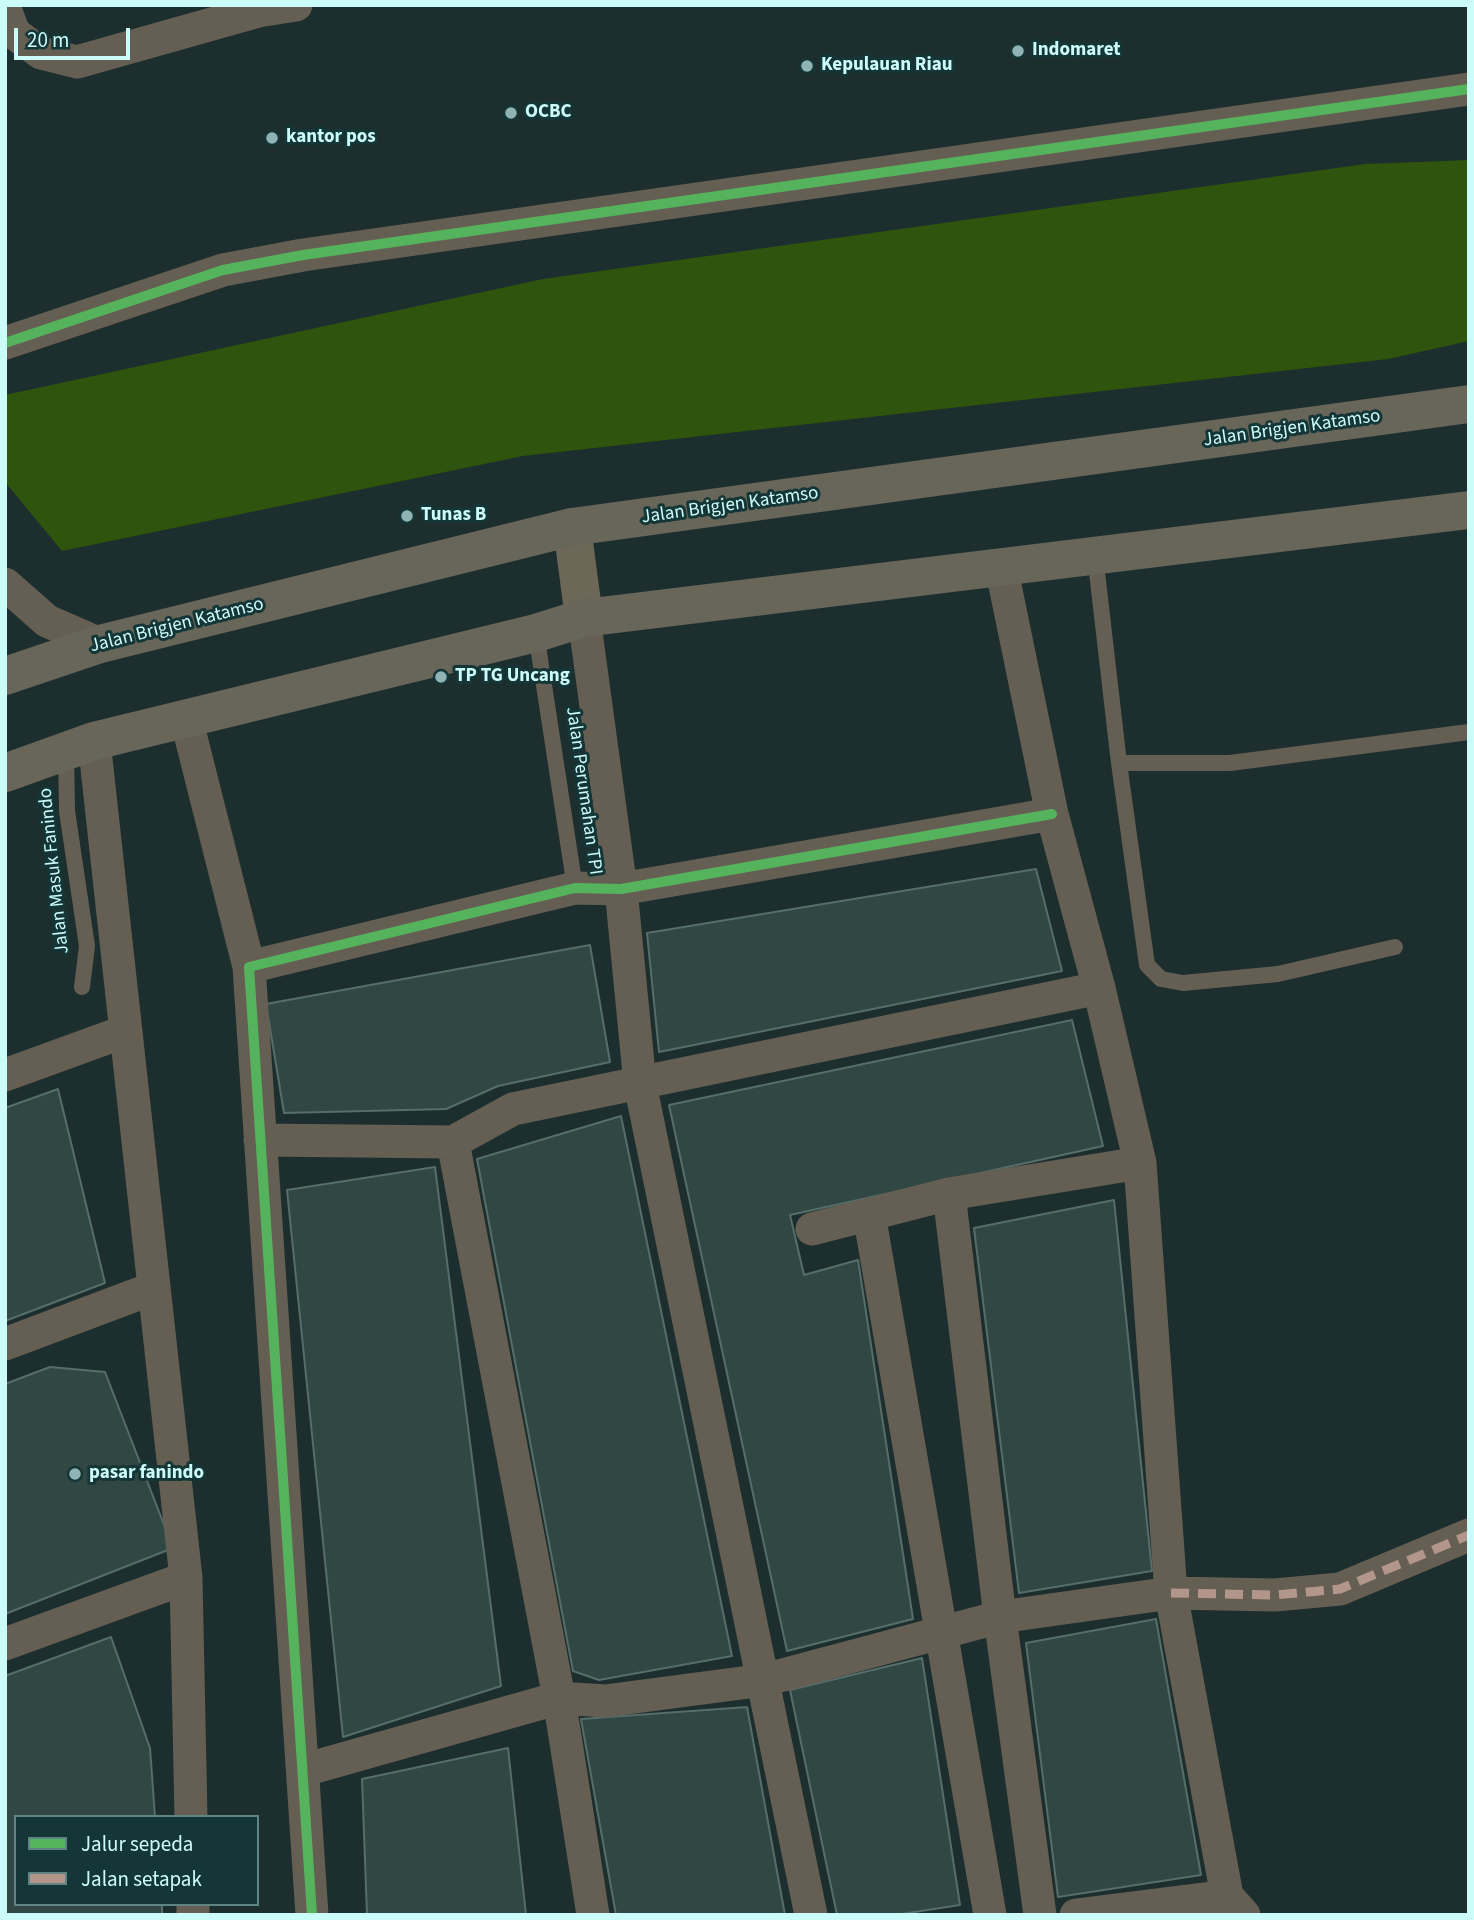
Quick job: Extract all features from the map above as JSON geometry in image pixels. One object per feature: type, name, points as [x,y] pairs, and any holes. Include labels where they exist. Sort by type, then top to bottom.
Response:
[{"type":"highway","name":"Jalan Brigjen Katamso","points":[[5,676],[100,644],[572,527],[1469,404]]},
{"type":"highway","points":[[5,773],[80,746],[536,633],[584,618],[1469,510]]},
{"type":"main road","points":[[572,527],[584,618]]},
{"type":"street","points":[[5,9],[14,33],[41,53],[77,62],[261,8],[296,5]]},
{"type":"street","points":[[5,343],[223,270],[303,256],[1469,89]]},
{"type":"street","points":[[1001,566],[1052,814],[1100,988],[1140,1163],[1171,1593],[1236,1905],[1076,1915]]},
{"type":"street","points":[[5,584],[47,621],[100,644]]},
{"type":"street","points":[[584,618],[621,890],[640,1084],[811,1915]]},
{"type":"street","points":[[186,718],[248,967],[312,1915]]},
{"type":"street","points":[[80,746],[126,1031],[186,1577],[191,1815]]},
{"type":"street","points":[[248,967],[575,888],[621,890],[1052,814]]},
{"type":"street","points":[[260,1140],[453,1142],[513,1109],[1100,988]]},
{"type":"street","points":[[5,1075],[126,1031]]},
{"type":"street","points":[[453,1142],[559,1698],[593,1915]]},
{"type":"street","points":[[812,1229],[949,1194],[1140,1163]]},
{"type":"street","points":[[949,1194],[1000,1617],[1041,1915]]},
{"type":"street","points":[[869,1214],[990,1915]]},
{"type":"street","points":[[5,1344],[154,1288]]},
{"type":"street","points":[[304,1770],[559,1698],[605,1701],[764,1680],[1000,1617],[1171,1593],[1275,1595],[1340,1589],[1469,1535]]},
{"type":"street","points":[[5,1644],[186,1577]]},
{"type":"lane","points":[[1095,555],[1119,763],[1147,965],[1161,979],[1183,983],[1278,974],[1395,947]]},
{"type":"lane","name":"Jalan Perumahan TPI","points":[[536,633],[575,888]]},
{"type":"lane","points":[[1119,763],[1230,763],[1469,732]]},
{"type":"lane","name":"Jalan Masuk Fanindo","points":[[80,746],[67,811],[87,946],[82,987]]},
{"type":"green space","points":[[1469,160],[1469,341],[1388,359],[523,456],[62,551],[5,482],[5,395],[543,279],[1365,164]]},
{"type":"building","points":[[1036,869],[1062,971],[659,1052],[647,933]]},
{"type":"building","points":[[590,945],[610,1062],[498,1086],[446,1109],[284,1113],[266,1004]]},
{"type":"building","points":[[1072,1020],[1103,1146],[790,1215],[804,1275],[858,1260],[913,1619],[787,1651],[669,1105]]},
{"type":"building","points":[[58,1089],[105,1283],[5,1321],[5,1108]]},
{"type":"building","points":[[621,1116],[732,1656],[599,1680],[573,1671],[477,1159]]},
{"type":"building","points":[[435,1167],[501,1686],[343,1737],[287,1190]]},
{"type":"building","points":[[1114,1200],[1152,1571],[1019,1593],[974,1228]]},
{"type":"building","name":"pasar fanindo","points":[[50,1367],[105,1372],[173,1548],[5,1614],[5,1384]]},
{"type":"building","points":[[1156,1619],[1201,1875],[1058,1897],[1026,1643]]},
{"type":"building","points":[[111,1637],[150,1748],[155,1815],[14,1815],[14,1906],[162,1906],[162,1915],[5,1915],[5,1676]]},
{"type":"building","points":[[922,1658],[960,1905],[895,1915],[837,1915],[790,1690]]},
{"type":"building","points":[[747,1707],[785,1915],[616,1915],[581,1719]]},
{"type":"building","points":[[508,1748],[526,1915],[367,1915],[362,1779]]},
{"type":"marked path","points":[[1171,1593],[1275,1595],[1340,1589],[1469,1535]]},
{"type":"cycle path","points":[[5,343],[223,270],[303,255],[1469,89]]},
{"type":"cycle path","points":[[312,1915],[249,967],[575,888],[621,889],[1052,814]]},
{"type":"place","name":"Indomaret","points":[[1018,51]]},
{"type":"place","name":"Kepulauan Riau","points":[[807,66]]},
{"type":"place","name":"OCBC","points":[[511,113]]},
{"type":"place","name":"kantor pos","points":[[272,138]]},
{"type":"place","name":"Tunas B","points":[[407,516]]},
{"type":"place","name":"TP TG Uncang","points":[[441,677]]},
{"type":"place","name":"pasar fanindo","points":[[75,1474]]}]
